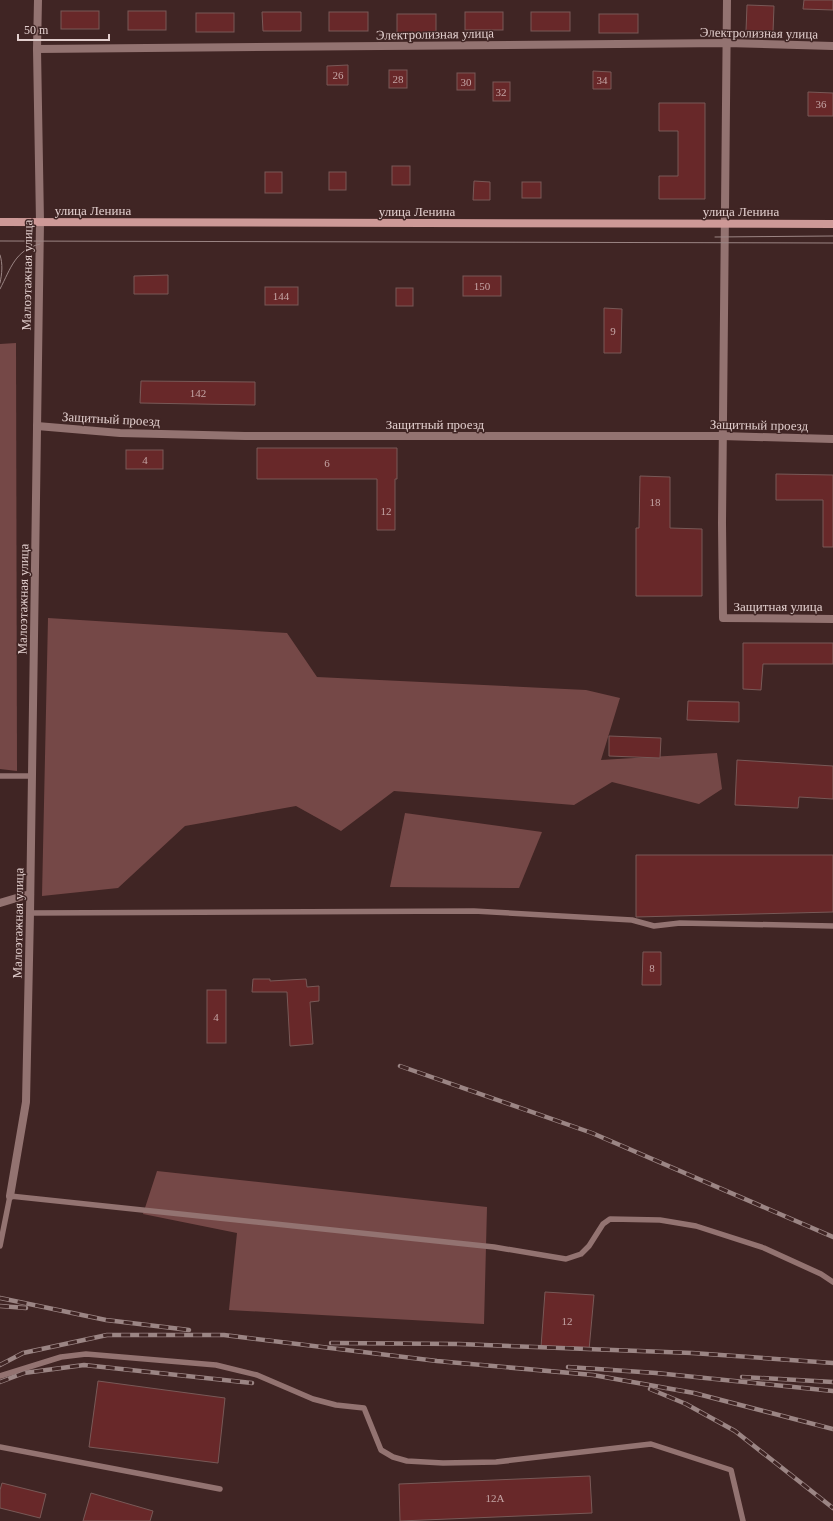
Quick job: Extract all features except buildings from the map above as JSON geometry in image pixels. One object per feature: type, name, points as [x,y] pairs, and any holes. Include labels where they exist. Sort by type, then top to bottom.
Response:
[{"type":"main road","name":"улица Ленина","points":[[0,222],[833,224]]},
{"type":"street","name":"Малоэтажная улица","points":[[10,1196],[26,1102],[40,222],[37,49],[38,0]]},
{"type":"street","points":[[722,436],[726,223],[727,0]]},
{"type":"street","name":"Электролизная улица","points":[[37,49],[727,43],[833,46]]},
{"type":"street","name":"Защитный проезд","points":[[36,426],[120,433],[245,436],[722,436],[833,439]]},
{"type":"street","name":"Защитная улица","points":[[722,436],[723,618],[833,619]]},
{"type":"street","points":[[0,903],[30,894]]},
{"type":"lane","points":[[0,776],[32,776]]},
{"type":"lane","points":[[30,913],[474,911],[632,920],[654,926],[680,923],[833,926]]},
{"type":"lane","points":[[0,1246],[10,1196],[494,1247],[566,1259],[581,1254],[589,1246],[603,1224],[610,1219],[660,1220],[696,1226],[764,1248],[821,1274],[833,1282]]},
{"type":"lane","points":[[0,1376],[61,1357],[86,1354],[216,1365],[257,1375],[313,1399],[336,1405],[364,1408],[381,1450],[393,1457],[407,1461],[443,1463],[496,1462],[651,1444],[731,1470],[743,1521]]},
{"type":"lane","points":[[0,1447],[220,1489]]},
{"type":"shaded area","points":[[16,343],[17,771],[0,769],[0,344]]},
{"type":"shaded area","points":[[48,618],[287,633],[317,677],[586,690],[620,698],[601,760],[717,753],[722,789],[699,804],[612,782],[574,805],[394,791],[341,831],[296,806],[185,826],[118,888],[42,896]]},
{"type":"shaded area","points":[[405,813],[542,832],[519,888],[390,887]]},
{"type":"shaded area","points":[[157,1171],[487,1207],[484,1324],[229,1310],[237,1233],[143,1214]]},
{"type":"tram line","points":[[715,237],[833,236]]},
{"type":"tram line","points":[[0,241],[833,243]]},
{"type":"tram line","points":[[0,289],[19,255],[40,244]]},
{"type":"tram line","points":[[0,255],[2,262],[0,283]]},
{"type":"railway","points":[[400,1066],[592,1133],[833,1237]]},
{"type":"railway","points":[[0,1298],[106,1320],[189,1330]]},
{"type":"railway","points":[[0,1306],[26,1308]]},
{"type":"railway","points":[[0,1365],[23,1353],[107,1335],[224,1335],[437,1361],[593,1375],[694,1393],[833,1429]]},
{"type":"railway","points":[[331,1343],[459,1344],[692,1353],[833,1363]]},
{"type":"railway","points":[[0,1382],[24,1373],[84,1365],[252,1383]]},
{"type":"railway","points":[[568,1367],[656,1373],[833,1391]]},
{"type":"railway","points":[[742,1377],[833,1382]]},
{"type":"railway","points":[[650,1389],[686,1404],[735,1431],[833,1508]]}]
